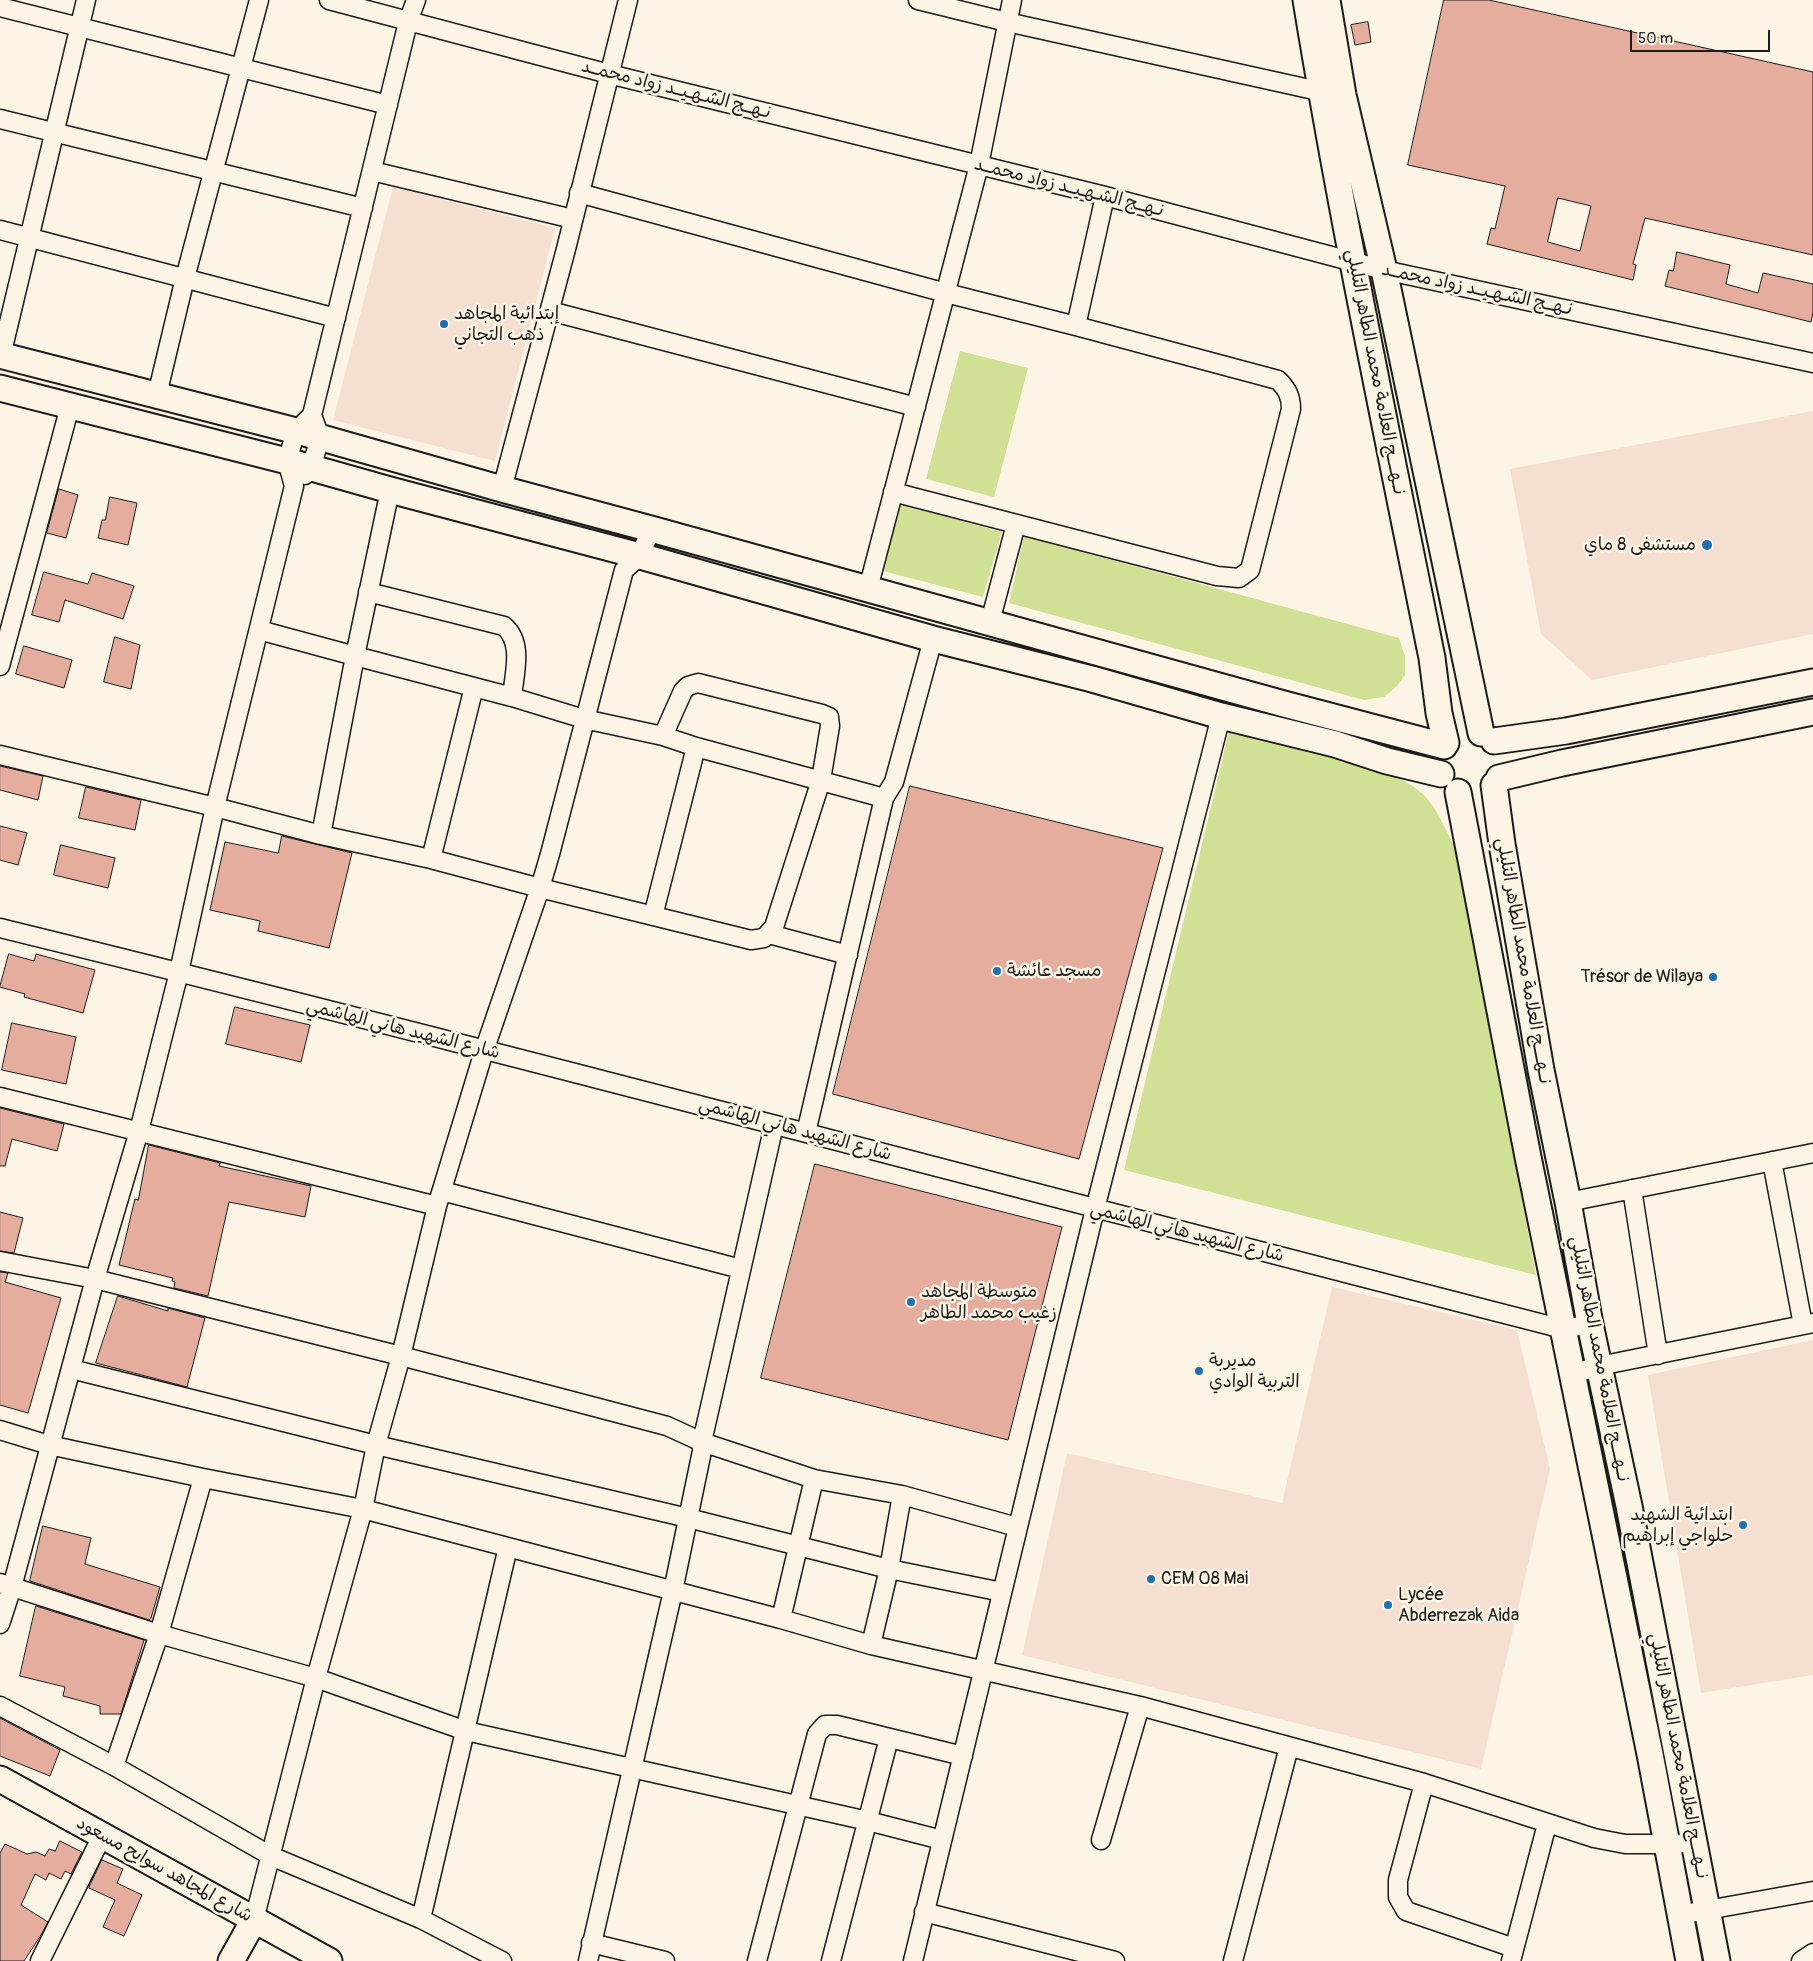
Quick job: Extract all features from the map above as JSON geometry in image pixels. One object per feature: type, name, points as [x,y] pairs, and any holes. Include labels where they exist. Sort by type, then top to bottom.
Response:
[{"type":"street","points":[[86,0],[1,355],[157,395],[309,428],[502,489],[1284,704],[1445,745]]},
{"type":"street","points":[[157,395],[185,278],[242,68],[258,0]]},
{"type":"street","name":"نـهــج الشـهـيــد زواد محمــد","points":[[329,0],[609,74],[1105,196],[1384,270],[1813,363]]},
{"type":"street","points":[[0,1624],[6,1585],[49,1445],[95,1279],[139,1131],[180,972],[215,807],[259,630],[303,478],[309,428],[408,22],[416,0]]},
{"type":"street","points":[[502,489],[550,311],[628,0]]},
{"type":"street","points":[[918,0],[1007,22],[1332,94]]},
{"type":"street","points":[[868,589],[979,165],[1012,0]]},
{"type":"street","name":"نــهــــج العلامة محمد الطاهر التليلي","points":[[1306,0],[1384,270],[1487,737]]},
{"type":"street","name":"نــهــــج العلامة محمد الطاهر التليلي","points":[[1327,0],[1332,94],[1353,262],[1432,658],[1445,745]]},
{"type":"street","points":[[0,7],[388,105]]},
{"type":"street","points":[[0,119],[363,208]]},
{"type":"street","points":[[372,171],[573,219]]},
{"type":"street","points":[[579,193],[946,293],[1278,380],[1288,390],[1291,400],[1291,410],[1250,570],[1239,578],[1217,576],[893,492]]},
{"type":"street","points":[[1076,326],[1105,196]]},
{"type":"street","points":[[0,230],[336,318]]},
{"type":"street","points":[[550,311],[916,407]]},
{"type":"street","points":[[0,388],[287,461],[303,478],[390,490],[627,558],[1092,679],[1221,716],[1335,744],[1387,761],[1441,774]]},
{"type":"street","points":[[0,666],[70,406]]},
{"type":"street","points":[[287,461],[309,428]]},
{"type":"street","points":[[321,835],[355,656],[390,490]]},
{"type":"street","points":[[231,1961],[254,1920],[316,1678],[363,1509],[376,1445],[440,1199],[484,1051],[540,888],[627,558],[626,522]]},
{"type":"street","points":[[990,622],[1016,524]]},
{"type":"street","points":[[627,558],[651,529]]},
{"type":"street","points":[[368,592],[504,626],[512,632],[515,640],[516,651],[512,697]]},
{"type":"street","points":[[259,630],[512,697],[584,719],[663,736],[696,747],[884,798]]},
{"type":"street","points":[[806,1133],[884,798],[894,782],[934,639]]},
{"type":"street","points":[[1487,737],[1566,731],[1813,682]]},
{"type":"street","points":[[0,755],[215,807],[321,835],[430,859],[751,940],[764,938],[774,927],[821,780],[830,726],[829,717],[698,683],[688,686],[683,691],[663,736]]},
{"type":"street","points":[[430,859],[474,687]]},
{"type":"street","points":[[1496,781],[1562,763],[1813,712]]},
{"type":"street","points":[[913,1961],[1095,1209],[1221,716]]},
{"type":"street","points":[[1474,732],[1487,737],[1500,749],[1502,768],[1496,781],[1486,791],[1477,794],[1458,792],[1448,785],[1441,774],[1439,760],[1445,745],[1461,733],[1474,732]]},
{"type":"street","points":[[653,916],[696,747]]},
{"type":"street","name":"نــهــــج العلامة محمد الطاهر التليلي","points":[[1496,781],[1502,844],[1541,1070],[1568,1202],[1590,1324],[1629,1506],[1717,1961]]},
{"type":"street","name":"نــهــــج العلامة محمد الطاهر التليلي","points":[[1458,792],[1689,1961]]},
{"type":"street","name":"شارع الشهيد هاني الهاشمي","points":[[0,928],[180,972],[1563,1329],[1590,1324]]},
{"type":"street","points":[[769,934],[848,955]]},
{"type":"street","points":[[0,1097],[139,1131],[741,1269]]},
{"type":"street","points":[[588,1961],[673,1591],[702,1451],[702,1442],[774,1125]]},
{"type":"street","points":[[1568,1202],[1813,1153]]},
{"type":"street","points":[[1572,1374],[1599,1366],[1808,1324],[1772,1161]]},
{"type":"street","points":[[1632,1189],[1658,1354]]},
{"type":"street","points":[[0,1261],[95,1279],[668,1426],[702,1442],[814,1479],[902,1495],[1017,1527]]},
{"type":"street","points":[[71,1369],[376,1445],[688,1518],[889,1569],[1002,1592]]},
{"type":"street","points":[[0,1430],[49,1445],[203,1478],[363,1509],[780,1619],[871,1645],[1140,1706],[1289,1748],[1424,1783],[1594,1838],[1625,1844],[1667,1846],[1695,1843]]},
{"type":"street","points":[[114,1766],[159,1634],[203,1478]]},
{"type":"street","points":[[780,1619],[814,1479]]},
{"type":"street","points":[[871,1645],[889,1569],[902,1495]]},
{"type":"street","points":[[421,1918],[508,1547]]},
{"type":"street","points":[[6,1585],[159,1634],[316,1678],[466,1731],[868,1821],[942,1840]]},
{"type":"street","points":[[0,1706],[114,1766],[270,1856],[421,1918],[502,1961]]},
{"type":"street","points":[[1101,1840],[1140,1706]]},
{"type":"street","points":[[757,1961],[818,1734],[825,1725],[837,1726],[963,1756]]},
{"type":"street","points":[[831,1961],[889,1738]]},
{"type":"street","points":[[1232,1961],[1289,1748]]},
{"type":"street","name":"شارع المجاهد سوايح مسعود","points":[[0,1779],[329,1961]]},
{"type":"street","points":[[1424,1783],[1398,1880],[1398,1897],[1406,1911],[1512,1955],[1547,1824]]},
{"type":"street","points":[[40,1961],[102,1836]]},
{"type":"street","points":[[1679,1915],[1813,1893]]},
{"type":"street","points":[[924,1912],[1076,1956],[1115,1961]]},
{"type":"street","points":[[591,1943],[665,1961]]},
{"type":"street","points":[[1801,1961],[1802,1958],[1813,1953]]},
{"type":"shaded area","name":"إبتدائية المجاهد ذهب التجاني","points":[[393,187],[555,228],[495,461],[333,420]]},
{"type":"shaded area","points":[[1813,411],[1813,634],[1592,680],[1541,634],[1510,469]]},
{"type":"shaded area","name":"Lycée Abderrezak Aida","points":[[1332,1287],[1517,1330],[1550,1469],[1481,1769],[1022,1655],[1067,1453],[1282,1503]]},
{"type":"shaded area","name":"ابتدائية الشهيد حلواجي إبراهيم","points":[[1813,1340],[1813,1675],[1701,1693],[1648,1375]]},
{"type":"green space","points":[[960,351],[1028,368],[994,497],[926,479]]},
{"type":"green space","points":[[900,504],[1002,532],[983,597],[883,571]]},
{"type":"green space","points":[[1024,536],[1399,638],[1405,656],[1405,675],[1397,686],[1384,697],[1364,700],[1009,603]]},
{"type":"green space","points":[[1230,727],[1387,772],[1407,782],[1424,795],[1437,813],[1455,847],[1536,1275],[1124,1170]]},
{"type":"building","points":[[1444,0],[1489,0],[1813,72],[1813,255],[1645,218],[1633,264],[1636,265],[1633,280],[1487,244],[1491,228],[1495,229],[1505,186],[1408,165]],"holes":[[[1558,198],[1591,206],[1580,251],[1548,242]]]},
{"type":"building","points":[[1368,22],[1371,42],[1355,45],[1351,25]]},
{"type":"building","points":[[1677,252],[1730,265],[1726,284],[1758,293],[1763,273],[1813,284],[1811,322],[1665,286],[1669,270],[1673,271]]},
{"type":"building","points":[[59,489],[78,495],[66,538],[47,533]]},
{"type":"building","points":[[110,497],[137,503],[128,545],[98,538],[102,520],[105,520]]},
{"type":"building","points":[[44,572],[88,584],[92,573],[134,586],[123,619],[65,600],[59,622],[32,615]]},
{"type":"building","points":[[115,637],[140,645],[131,689],[104,682]]},
{"type":"building","points":[[24,646],[72,660],[64,688],[16,674]]},
{"type":"building","points":[[0,766],[43,776],[38,800],[0,790]]},
{"type":"building","name":"مسجد عائشة","points":[[910,786],[1163,848],[1079,1159],[833,1094]]},
{"type":"building","points":[[86,787],[141,800],[135,830],[79,818]]},
{"type":"building","points":[[0,826],[27,833],[18,865],[0,860]]},
{"type":"building","points":[[282,836],[352,853],[329,948],[258,931],[260,921],[210,910],[225,842],[278,853]]},
{"type":"building","points":[[61,845],[115,858],[108,888],[54,875]]},
{"type":"building","points":[[9,954],[34,961],[36,954],[95,970],[83,1013],[24,997],[25,994],[0,987]]},
{"type":"building","points":[[235,1007],[310,1025],[301,1062],[226,1044]]},
{"type":"building","points":[[12,1023],[76,1037],[66,1084],[2,1070]]},
{"type":"building","points":[[0,1108],[64,1124],[57,1151],[12,1139],[5,1166],[0,1166]]},
{"type":"building","points":[[149,1145],[220,1163],[219,1166],[311,1186],[305,1217],[229,1202],[208,1296],[174,1288],[175,1282],[172,1281],[173,1278],[119,1265],[135,1199],[138,1200]]},
{"type":"building","name":"متوسطة المجاهد زغيب محمد الطاهر","points":[[815,1164],[1062,1227],[1008,1440],[761,1378]]},
{"type":"building","points":[[0,1212],[23,1218],[14,1253],[0,1251]]},
{"type":"building","points":[[0,1272],[8,1273],[5,1282],[61,1298],[28,1413],[0,1405]]},
{"type":"building","points":[[118,1296],[168,1311],[168,1308],[205,1318],[187,1387],[96,1363]]},
{"type":"building","points":[[43,1526],[91,1538],[85,1564],[160,1587],[151,1618],[149,1620],[30,1581]]},
{"type":"building","points":[[36,1606],[144,1640],[121,1714],[100,1714],[100,1706],[63,1696],[65,1687],[20,1676]]},
{"type":"building","points":[[0,1718],[60,1750],[50,1776],[0,1756]]},
{"type":"building","points":[[60,1841],[82,1852],[71,1874],[65,1871],[61,1879],[49,1873],[46,1880],[35,1874],[21,1905],[48,1922],[24,1961],[0,1961],[0,1853],[5,1844],[27,1854],[36,1852],[45,1856],[49,1849],[55,1851]]},
{"type":"building","points":[[102,1860],[123,1869],[117,1883],[142,1895],[124,1936],[103,1927],[115,1900],[89,1888]]},
{"type":"place","name":"إبتدائية المجاهد ذهب التجاني","points":[[444,324]]},
{"type":"place","name":"مستشفى 8 ماي","points":[[1707,545]]},
{"type":"place","name":"مسجد عائشة","points":[[997,971]]},
{"type":"place","name":"Trésor de Wilaya","points":[[1713,977]]},
{"type":"place","name":"متوسطة المجاهد زغيب محمد الطاهر","points":[[911,1302]]},
{"type":"place","name":"مديربة التربية الوادي","points":[[1199,1371]]},
{"type":"place","name":"ابتدائية الشهيد حلواجي إبراهيم","points":[[1743,1525]]},
{"type":"place","name":"CEM 08 Mai","points":[[1151,1579]]},
{"type":"place","name":"Lycée Abderrezak Aida","points":[[1388,1605]]}]
